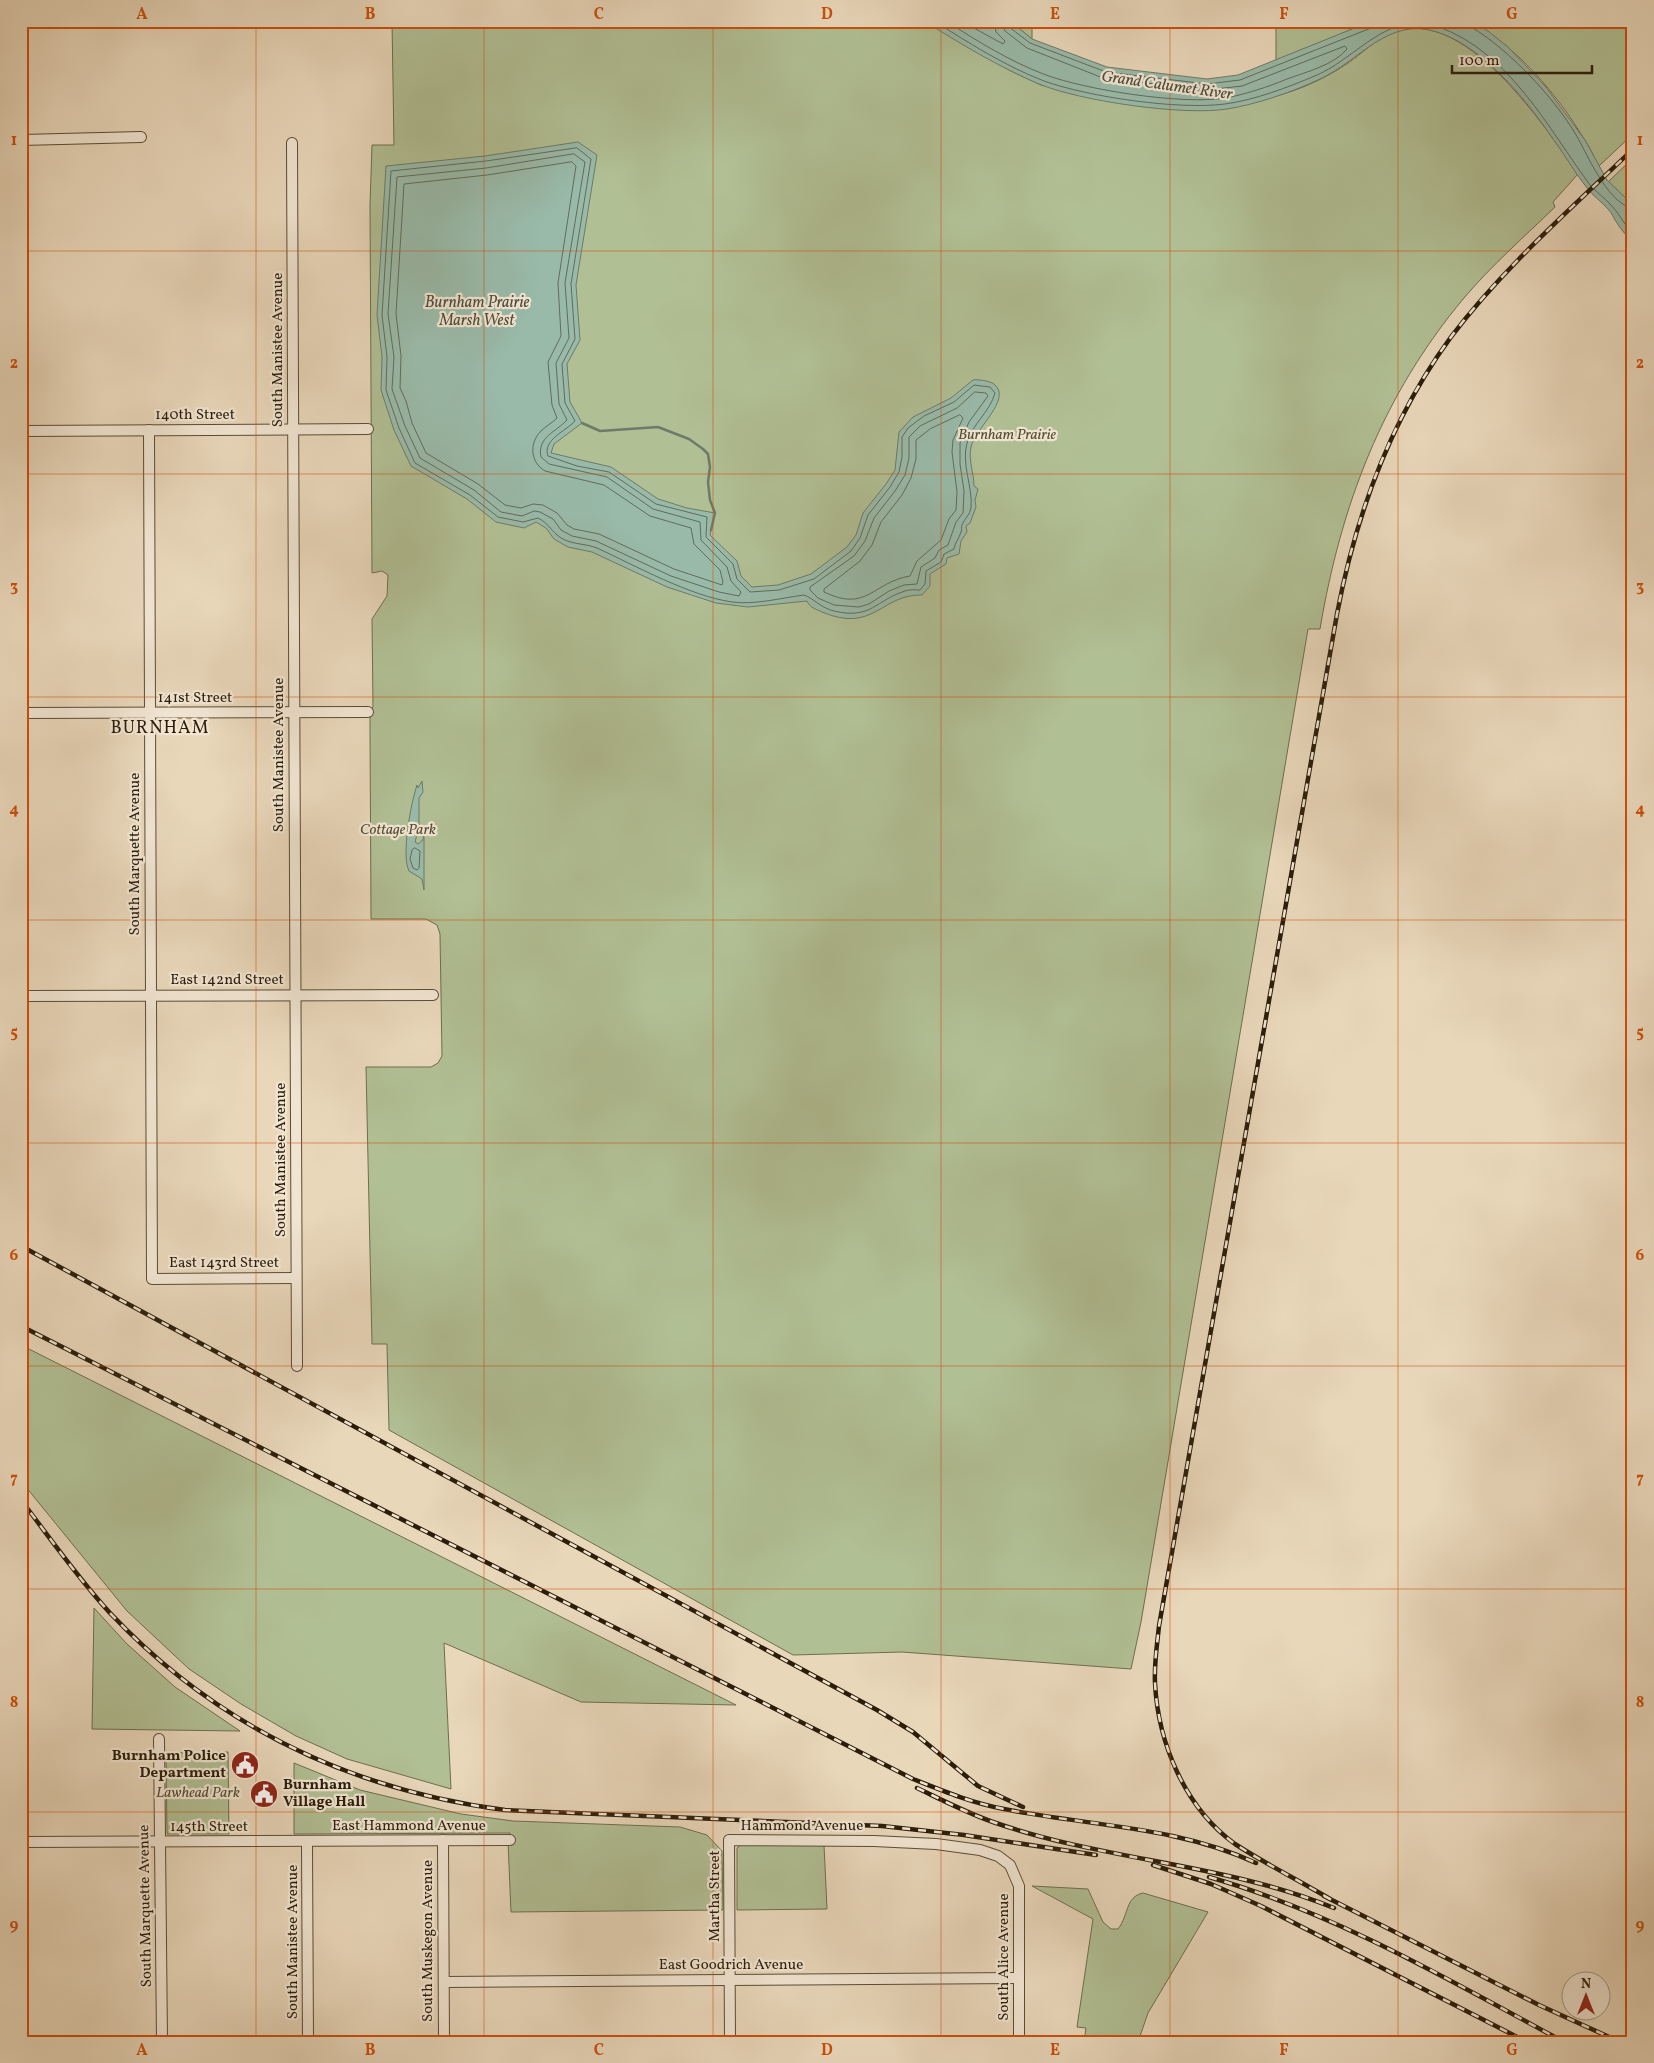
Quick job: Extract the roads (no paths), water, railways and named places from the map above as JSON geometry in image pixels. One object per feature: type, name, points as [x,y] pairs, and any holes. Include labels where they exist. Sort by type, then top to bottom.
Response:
[{"type":"street","points":[[21,140],[141,137]]},
{"type":"street","name":"South Manistee Avenue","points":[[292,143],[297,1366]]},
{"type":"street","name":"140th Street","points":[[21,431],[368,429]]},
{"type":"street","name":"South Marquette Avenue","points":[[149,430],[152,1279]]},
{"type":"street","name":"141st Street","points":[[21,713],[368,712]]},
{"type":"street","name":"East 142nd Street","points":[[21,996],[433,995]]},
{"type":"street","name":"East 143rd Street","points":[[152,1279],[296,1278]]},
{"type":"street","name":"South Marquette Avenue","points":[[159,1740],[162,2042]]},
{"type":"street","name":"South Muskegon Avenue","points":[[443,1840],[444,2042]]},
{"type":"street","name":"East Hammond Avenue","points":[[307,1842],[510,1840]]},
{"type":"street","name":"Hammond Avenue","points":[[729,1840],[874,1841]]},
{"type":"street","name":"Martha Street","points":[[729,1840],[730,2042]]},
{"type":"street","name":"South Alice Avenue","points":[[874,1841],[936,1844],[980,1850],[998,1856],[1010,1865],[1016,1875],[1019,1886],[1019,2042]]},
{"type":"street","name":"145th Street","points":[[21,1842],[307,1842]]},
{"type":"street","name":"South Manistee Avenue","points":[[307,1842],[308,2042]]},
{"type":"street","name":"East Goodrich Avenue","points":[[444,1982],[1019,1978]]},
{"type":"water","name":"Grand Calumet River","points":[[924,21],[1010,21],[1032,39],[1107,67],[1207,79],[1238,75],[1372,21],[1470,21],[1488,31],[1508,47],[1546,87],[1585,140],[1607,180],[1633,205],[1633,243],[1609,211],[1582,182],[1556,142],[1515,90],[1486,61],[1470,49],[1454,39],[1437,32],[1420,29],[1404,30],[1389,35],[1320,79],[1263,101],[1239,107],[1208,111],[1132,106],[1057,90],[1039,84],[995,63]]},
{"type":"water","name":"Burnham Prairie Marsh West","points":[[578,142],[597,155],[576,285],[580,340],[567,364],[570,402],[582,423],[554,444],[551,453],[611,467],[658,499],[687,508],[715,513],[710,535],[737,561],[741,576],[752,587],[778,585],[811,574],[847,547],[856,535],[863,513],[895,470],[899,432],[913,417],[951,398],[973,380],[984,380],[992,383],[999,390],[999,397],[996,406],[974,439],[970,452],[974,486],[978,489],[975,500],[976,507],[970,523],[966,526],[967,532],[961,541],[959,554],[947,558],[946,564],[930,574],[930,586],[922,595],[908,596],[896,600],[866,616],[854,618],[840,618],[822,612],[811,607],[807,601],[748,607],[716,603],[667,587],[592,552],[568,547],[554,539],[546,528],[536,522],[524,528],[496,522],[467,499],[411,466],[394,430],[381,390],[382,357],[377,315],[386,166],[485,156]]},
{"type":"water","points":[[422,781],[423,792],[419,798],[419,827],[415,842],[418,844],[423,840],[424,831],[424,890],[422,879],[409,871],[406,853],[412,804],[417,785],[418,788]]},
{"type":"water","points":[[1633,1140],[1633,1246],[1627,1210]]},
{"type":"waterway","points":[[582,423],[600,431],[658,427],[689,439],[703,449],[708,454],[710,500],[715,513],[711,530]]},
{"type":"railway","points":[[1330,1899],[1235,1844],[1217,1829],[1189,1793],[1177,1773],[1168,1751],[1157,1706],[1155,1669],[1159,1626],[1337,614],[1354,540],[1365,504],[1378,469],[1410,401],[1451,337],[1515,263],[1633,149]]},
{"type":"railway","points":[[21,1246],[877,1710],[913,1732],[978,1786],[1023,1807]]},
{"type":"railway","points":[[21,1326],[913,1779],[958,1796],[992,1806],[1036,1815],[1164,1834],[1195,1841],[1256,1863]]},
{"type":"railway","points":[[21,1500],[98,1600],[151,1653],[195,1689],[241,1720],[290,1746],[341,1769],[393,1787],[448,1800],[505,1810],[882,1826],[964,1835],[1096,1855]]},
{"type":"railway","points":[[917,1788],[993,1822],[1035,1835],[1078,1846],[1250,1881],[1334,1908]]},
{"type":"railway","points":[[1153,1865],[1211,1884],[1261,1906],[1527,2042]]},
{"type":"railway","points":[[1209,1877],[1301,1909],[1346,1929],[1434,1972],[1564,2042]]},
{"type":"railway","points":[[1324,1896],[1539,2005],[1620,2042]]},
{"type":"place","name":"Burnham Police Department","points":[[245,1765]]},
{"type":"place","name":"Burnham Village Hall","points":[[264,1794]]},
{"type":"district","name":"BURNHAM","points":[[160,728]]},
{"type":"park label","name":"Burnham Prairie","points":[[1007,435]]},
{"type":"park label","name":"Cottage Park","points":[[398,830]]},
{"type":"park label","name":"Lawhead Park","points":[[198,1793]]}]
